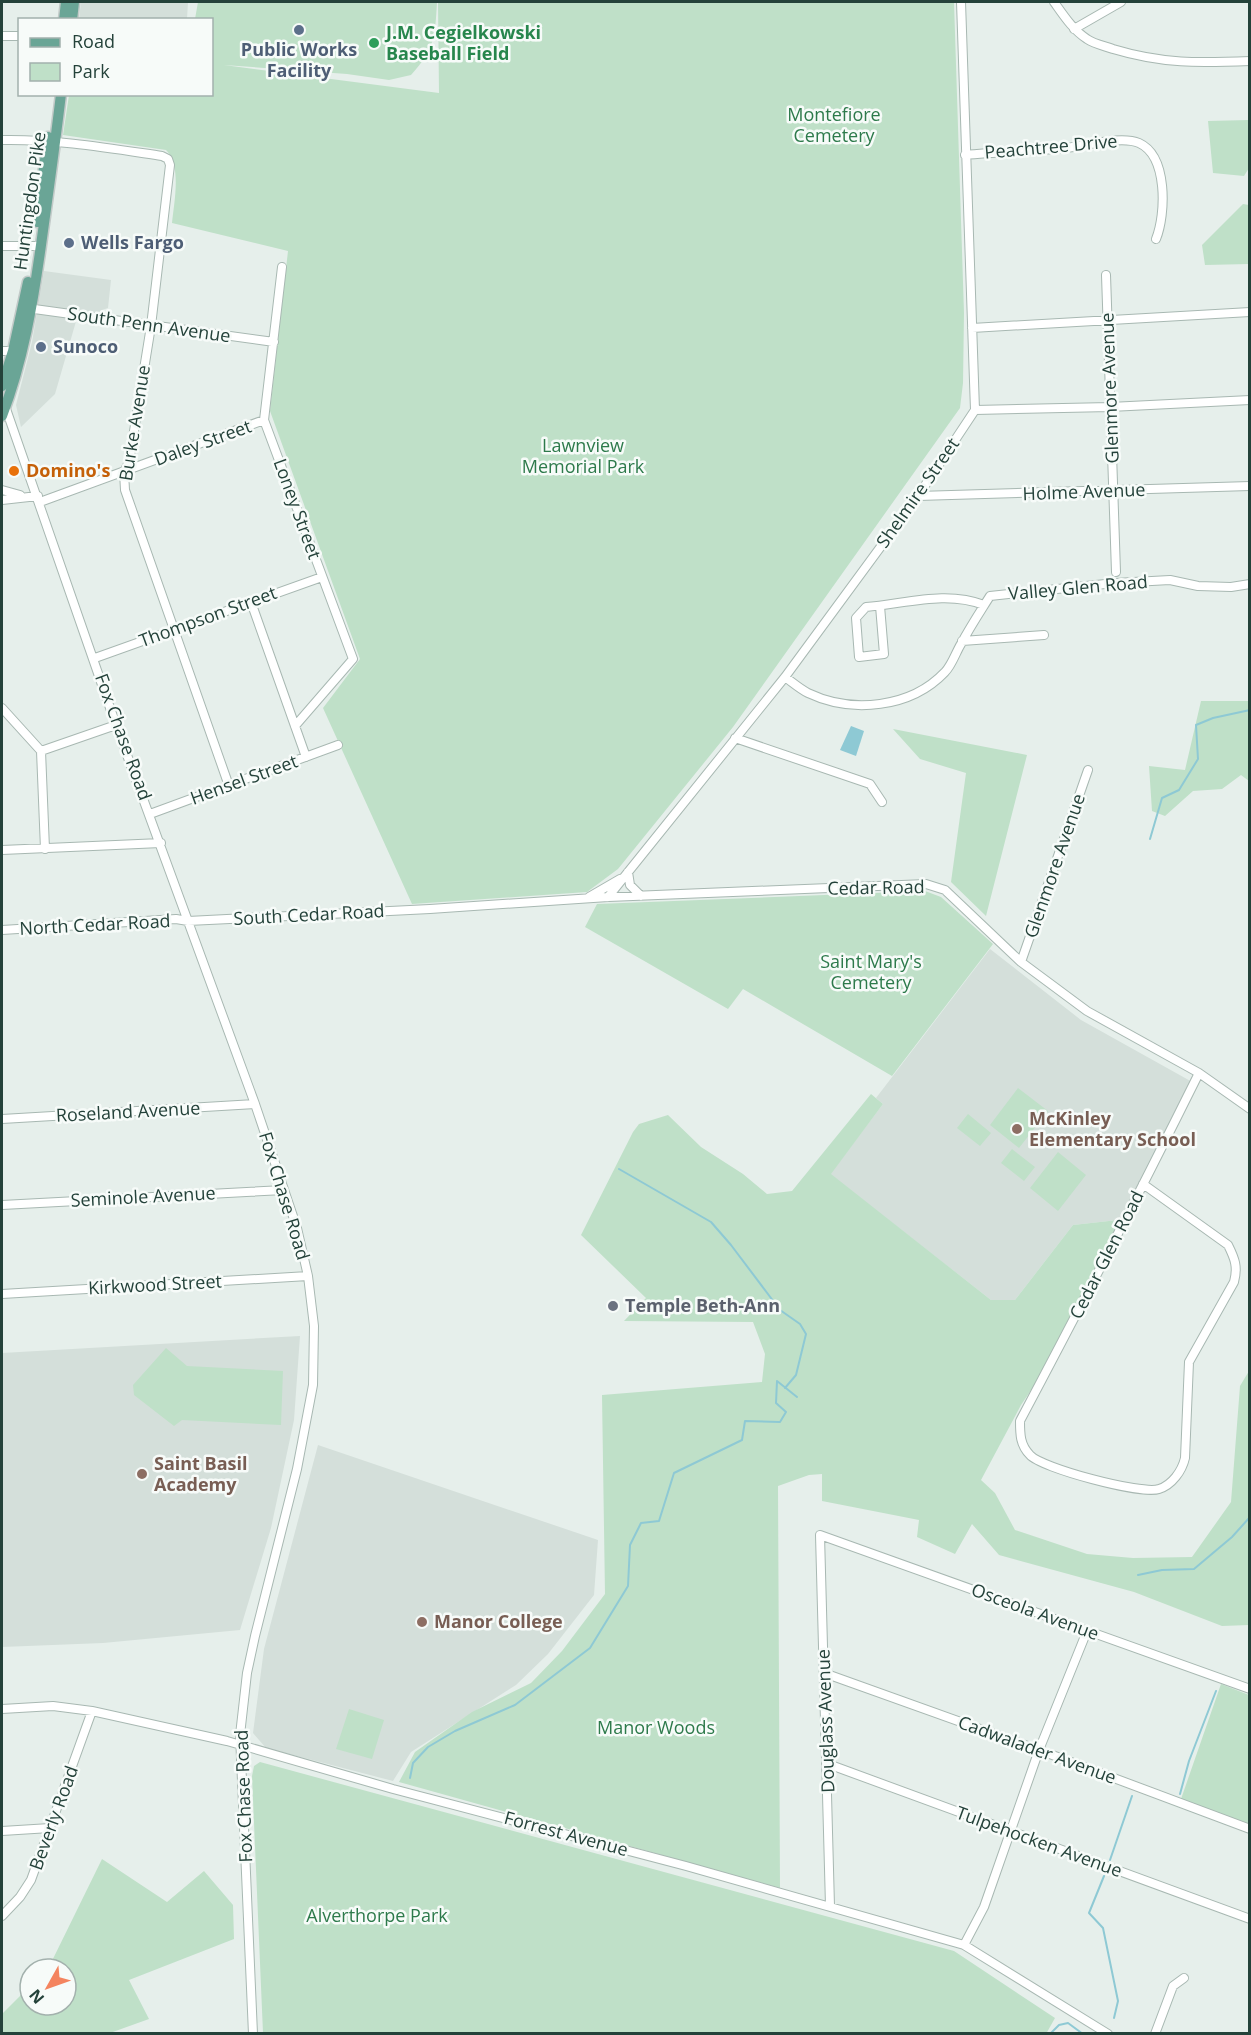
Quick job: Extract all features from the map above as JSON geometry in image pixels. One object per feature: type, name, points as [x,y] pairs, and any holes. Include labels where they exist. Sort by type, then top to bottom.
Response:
[{"type":"main road","points":[[64,18],[66,2]]},
{"type":"main road","points":[[72,18],[74,2]]},
{"type":"main road","name":"Huntingdon Pike","points":[[3,411],[21,356],[51,141],[53,96]]},
{"type":"main road","name":"Huntingdon Pike","points":[[51,141],[61,96]]},
{"type":"main road","name":"Huntingdon Pike","points":[[2,386],[27,309]]},
{"type":"street","points":[[961,2],[975,410],[1110,407],[1250,400]]},
{"type":"street","points":[[1054,2],[1074,29],[1089,41],[1143,58],[1190,63],[1250,61]]},
{"type":"street","points":[[1074,29],[1121,2]]},
{"type":"street","points":[[2,36],[18,36]]},
{"type":"street","points":[[2,140],[51,141]]},
{"type":"street","name":"Peachtree Drive","points":[[965,155],[1067,148],[1122,140],[1141,144],[1152,153],[1159,168],[1162,186],[1161,225],[1156,239]]},
{"type":"street","name":"Burke Avenue","points":[[51,141],[162,156],[168,159],[170,165],[151,326],[129,462],[124,472],[125,490],[229,786]]},
{"type":"street","points":[[2,246],[38,246]]},
{"type":"street","name":"Loney Street","points":[[282,267],[264,420],[353,660],[295,726]]},
{"type":"street","name":"Glenmore Avenue","points":[[1106,275],[1116,573]]},
{"type":"street","name":"South Penn Avenue","points":[[27,309],[274,342]]},
{"type":"street","points":[[972,328],[1250,312]]},
{"type":"street","points":[[2,351],[13,351]]},
{"type":"street","name":"Shelmire Street","points":[[608,897],[785,677],[918,496],[975,410]]},
{"type":"street","name":"Fox Chase Road","points":[[3,411],[39,499],[116,725],[255,1104],[297,1228],[308,1276],[314,1326],[313,1385],[297,1469],[247,1673],[240,1734],[253,2034]]},
{"type":"street","name":"Daley Street","points":[[39,499],[124,472],[264,420]]},
{"type":"street","name":"Holme Avenue","points":[[918,496],[1250,486]]},
{"type":"street","points":[[23,496],[2,500],[2,490],[39,499]]},
{"type":"street","name":"Thompson Street","points":[[95,658],[322,577]]},
{"type":"street","name":"Valley Glen Road","points":[[785,677],[807,693],[841,703],[882,705],[923,691],[947,671],[962,641],[990,596],[1170,580],[1198,586],[1231,587],[1250,584]]},
{"type":"street","points":[[880,606],[884,654],[859,657],[856,618],[866,607],[931,598],[971,600],[984,605]]},
{"type":"street","points":[[251,602],[306,757]]},
{"type":"street","points":[[962,641],[1044,635]]},
{"type":"street","points":[[2,708],[41,751],[45,849]]},
{"type":"street","points":[[41,751],[116,725]]},
{"type":"street","points":[[735,738],[870,784],[882,802]]},
{"type":"street","name":"Hensel Street","points":[[150,814],[338,745]]},
{"type":"street","name":"Glenmore Avenue","points":[[1021,962],[1088,770]]},
{"type":"street","points":[[2,850],[161,843]]},
{"type":"street","points":[[585,899],[625,874],[630,885],[641,896]]},
{"type":"street","name":"Cedar Road","points":[[430,909],[608,897],[926,885],[945,890],[1021,962],[1087,1011],[1199,1073],[1250,1108]]},
{"type":"street","name":"South Cedar Road","points":[[188,921],[430,909]]},
{"type":"street","name":"North Cedar Road","points":[[2,930],[176,919],[188,921]]},
{"type":"street","name":"Cedar Glen Road","points":[[1143,1184],[1228,1245],[1236,1259],[1237,1272],[1234,1282],[1189,1362],[1185,1458],[1182,1468],[1172,1480],[1158,1490],[1120,1487],[1032,1458],[1025,1450],[1020,1438],[1020,1421],[1199,1073]]},
{"type":"street","name":"Roseland Avenue","points":[[2,1119],[255,1104]]},
{"type":"street","name":"Seminole Avenue","points":[[2,1205],[284,1190]]},
{"type":"street","name":"Kirkwood Street","points":[[2,1294],[308,1276]]},
{"type":"street","name":"Osceola Avenue","points":[[820,1535],[1250,1689]]},
{"type":"street","name":"Douglass Avenue","points":[[820,1535],[831,1906]]},
{"type":"street","points":[[964,1946],[984,1906],[1040,1750],[1087,1631]]},
{"type":"street","name":"Cadwalader Avenue","points":[[824,1673],[1250,1828]]},
{"type":"street","name":"Forrest Avenue","points":[[2,1709],[53,1706],[92,1711],[242,1745],[393,1789],[831,1906],[964,1946],[1108,2034]]},
{"type":"street","name":"Beverly Road","points":[[2,1916],[20,1897],[31,1880],[92,1711]]},
{"type":"street","name":"Tulpehocken Avenue","points":[[828,1764],[1250,1919]]},
{"type":"street","points":[[2,1831],[51,1828]]},
{"type":"street","points":[[1155,2034],[1173,1986],[1184,1978]]},
{"type":"shaded area","points":[[81,2],[188,2],[187,18],[79,18]]},
{"type":"shaded area","points":[[44,271],[111,280],[108,308],[102,310],[101,315],[79,311],[55,394],[21,427],[16,405],[32,342]]},
{"type":"shaded area","name":"McKinley Elementary School","points":[[990,949],[1081,1020],[1194,1083],[1127,1219],[1073,1225],[1015,1300],[991,1300],[830,1174],[883,1104],[876,1098]]},
{"type":"shaded area","name":"Saint Basil Academy","points":[[300,1336],[294,1420],[271,1528],[240,1630],[103,1643],[2,1647],[2,1353]]},
{"type":"shaded area","name":"Manor College","points":[[318,1445],[598,1540],[594,1595],[548,1654],[516,1685],[411,1752],[393,1781],[266,1748],[253,1733],[264,1649]]},
{"type":"green space","name":"Lawnview Memorial Park","points":[[198,2],[437,2],[432,42],[425,57],[411,75],[389,80],[347,74],[224,65],[439,93],[438,2],[954,2],[964,313],[963,383],[960,408],[733,727],[618,869],[587,892],[412,904],[323,708],[360,659],[270,411],[288,251],[172,223],[175,175],[174,165],[166,150],[63,135],[69,96],[213,96],[213,18],[195,18]]},
{"type":"green space","points":[[1249,120],[1249,168],[1244,176],[1213,173],[1208,121]]},
{"type":"green space","points":[[1243,204],[1249,205],[1249,264],[1205,265],[1202,245]]},
{"type":"green space","points":[[1201,701],[1249,701],[1249,781],[1241,775],[1222,789],[1193,791],[1165,816],[1152,811],[1149,766],[1185,770]]},
{"type":"green space","points":[[893,729],[1027,755],[986,916],[951,882],[966,773],[920,759]]},
{"type":"green space","name":"Saint Mary's Cemetery","points":[[925,891],[941,897],[993,944],[892,1076],[743,989],[728,1009],[585,927],[597,904]]},
{"type":"green space","points":[[1018,1088],[1048,1111],[1019,1148],[990,1125]]},
{"type":"green space","name":"Manor Woods","points":[[871,1094],[883,1104],[831,1174],[991,1300],[1015,1300],[1073,1225],[1127,1219],[1055,1355],[1021,1405],[981,1480],[995,1493],[1015,1530],[1087,1554],[1133,1558],[1192,1557],[1231,1502],[1240,1386],[1249,1371],[1249,1625],[1222,1626],[1134,1592],[999,1555],[972,1524],[955,1554],[917,1537],[919,1520],[822,1501],[822,1474],[809,1475],[778,1486],[780,1888],[399,1782],[415,1752],[472,1712],[531,1683],[562,1651],[605,1594],[602,1395],[762,1382],[765,1354],[753,1322],[624,1321],[646,1298],[581,1235],[633,1132],[639,1124],[668,1115],[701,1147],[743,1174],[767,1194],[792,1191]]},
{"type":"green space","points":[[968,1114],[991,1133],[980,1146],[957,1128]]},
{"type":"green space","points":[[1012,1149],[1035,1167],[1024,1181],[1001,1163]]},
{"type":"green space","points":[[1058,1152],[1086,1175],[1058,1211],[1030,1188]]},
{"type":"green space","points":[[166,1348],[187,1366],[283,1371],[281,1425],[182,1420],[174,1426],[134,1395],[133,1385]]},
{"type":"green space","points":[[1221,1684],[1249,1695],[1249,1824],[1181,1799]]},
{"type":"green space","points":[[349,1709],[384,1720],[372,1759],[336,1749]]},
{"type":"green space","name":"Alverthorpe Park","points":[[260,1762],[954,1951],[1055,2018],[1046,2034],[263,2033],[252,1776],[254,1766]]},
{"type":"green space","points":[[102,1859],[167,1902],[204,1871],[233,1905],[234,1939],[129,1980],[149,2019],[110,2033],[2,2033],[2,2014],[18,1998],[18,2017],[78,2017],[78,1957],[54,1957]]},
{"type":"water","points":[[851,726],[864,731],[856,756],[840,750]]},
{"type":"waterway","points":[[1150,839],[1162,798],[1179,790],[1198,759],[1196,725],[1213,718],[1250,710]]},
{"type":"waterway","points":[[619,1169],[711,1222],[780,1310],[800,1324],[806,1334],[796,1375],[785,1388]]},
{"type":"waterway","points":[[410,1778],[413,1763],[428,1747],[455,1731],[515,1705],[590,1648],[628,1586],[630,1545],[641,1523],[659,1521],[674,1473],[742,1440],[745,1421],[780,1422],[786,1412],[776,1403],[777,1381],[797,1397]]},
{"type":"waterway","points":[[1138,1575],[1162,1570],[1194,1569],[1232,1537],[1250,1517]]},
{"type":"waterway","points":[[1180,1794],[1189,1761],[1216,1691]]},
{"type":"waterway","points":[[1110,1860],[1132,1796]]},
{"type":"waterway","points":[[1104,1876],[1089,1913],[1103,1928],[1118,2001],[1114,2018]]},
{"type":"waterway","points":[[1050,2034],[1059,2025],[1068,2023],[1083,2034]]},
{"type":"place","name":"Public Works Facility","points":[[299,30]]},
{"type":"place","name":"J.M. Cegielkowski Baseball Field","points":[[374,43]]},
{"type":"place","name":"Wells Fargo","points":[[69,243]]},
{"type":"place","name":"Sunoco","points":[[41,347]]},
{"type":"place","name":"Domino's","points":[[14,471]]},
{"type":"place","name":"McKinley Elementary School","points":[[1017,1129]]},
{"type":"place","name":"Temple Beth-Ann","points":[[613,1306]]},
{"type":"place","name":"Saint Basil Academy","points":[[142,1474]]},
{"type":"place","name":"Manor College","points":[[422,1622]]},
{"type":"park label","name":"Montefiore Cemetery","points":[[834,125]]}]
